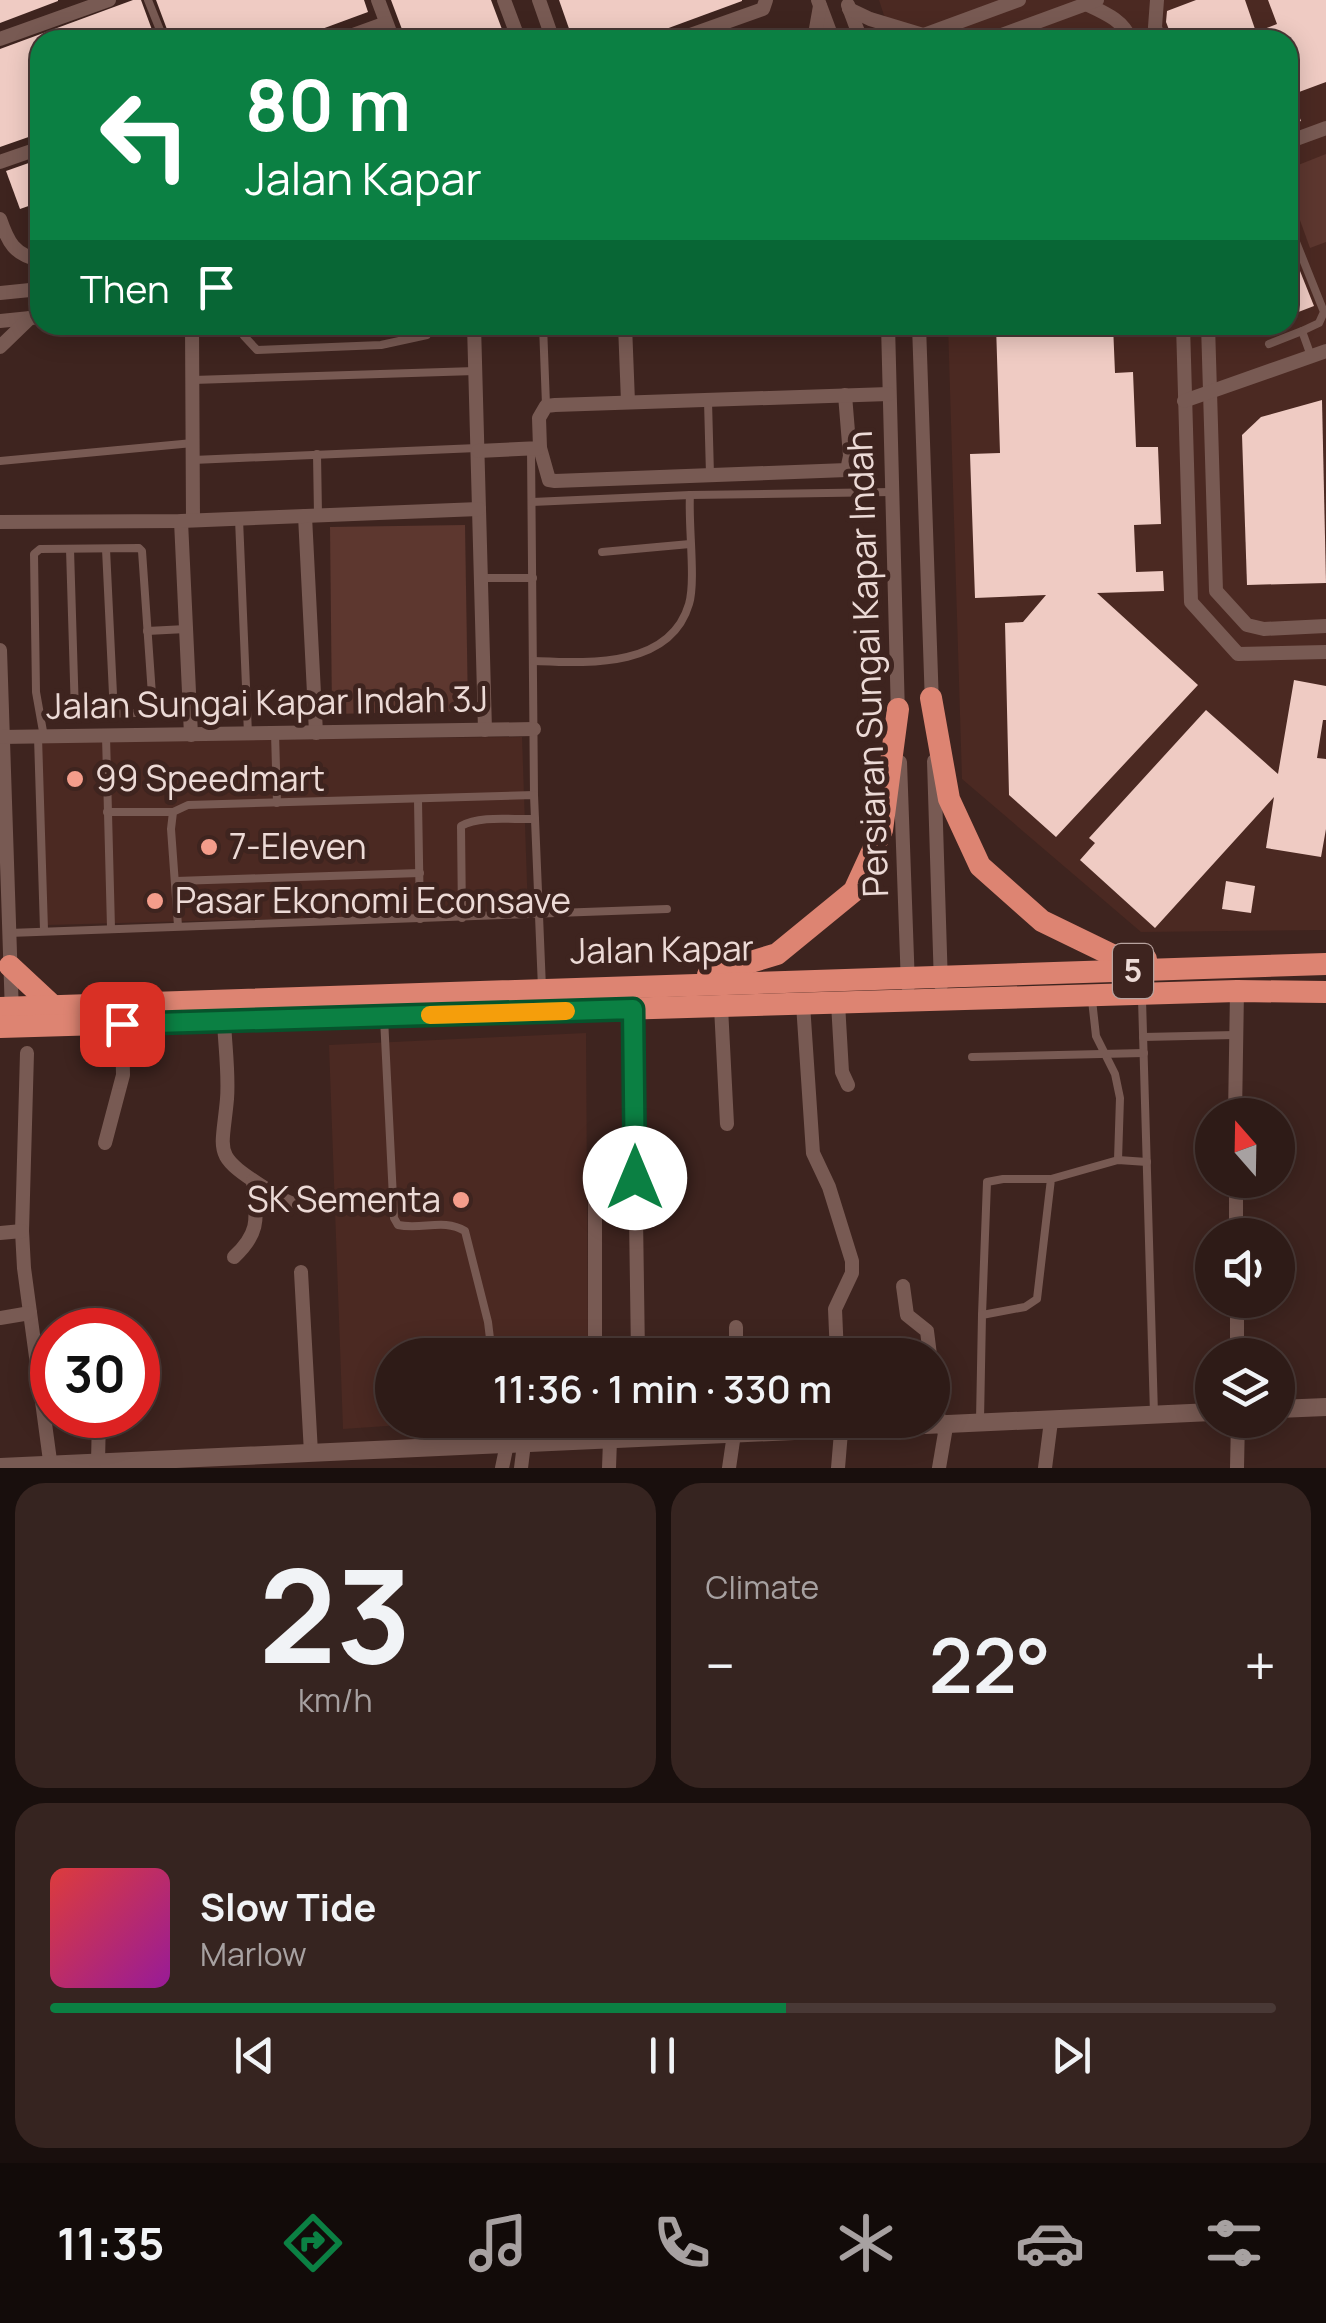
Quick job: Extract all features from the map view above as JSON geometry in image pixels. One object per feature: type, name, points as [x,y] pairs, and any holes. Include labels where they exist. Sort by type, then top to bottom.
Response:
[{"type":"highway","points":[[931,698],[949,798],[980,866],[1042,922],[1112,955],[1226,968]]},
{"type":"highway","points":[[605,988],[718,974],[777,954],[854,890],[882,830],[898,708]]},
{"type":"highway","name":"Jalan Kapar","points":[[6,1017],[53,1006],[542,988],[942,989],[1326,964]]},
{"type":"highway","points":[[10,966],[53,1006]]},
{"type":"highway","name":"Jalan Kapar","points":[[942,989],[1092,996],[1326,992]]},
{"type":"highway","name":"Jalan Kapar","points":[[6,1017],[122,1024],[721,1007],[838,1003],[908,990]]},
{"type":"street","points":[[0,39],[109,0]]},
{"type":"street","points":[[378,0],[389,30]]},
{"type":"street","points":[[504,0],[514,30]]},
{"type":"street","points":[[539,0],[550,30]]},
{"type":"street","points":[[703,30],[763,8],[766,0]]},
{"type":"street","points":[[936,30],[1019,0]]},
{"type":"street","points":[[1156,30],[1157,0]]},
{"type":"street","points":[[815,30],[819,2]]},
{"type":"street","points":[[819,2],[829,30]]},
{"type":"street","points":[[1015,30],[1092,2],[1127,30]]},
{"type":"street","points":[[847,4],[870,20],[898,30]]},
{"type":"street","points":[[847,4],[857,30]]},
{"type":"street","points":[[367,30],[386,23]]},
{"type":"street","points":[[1298,138],[1326,128]]},
{"type":"street","points":[[0,162],[30,152]]},
{"type":"street","points":[[0,219],[10,246],[30,258]]},
{"type":"street","points":[[0,294],[30,290]]},
{"type":"street","points":[[0,322],[30,319]]},
{"type":"street","points":[[0,348],[30,322]]},
{"type":"street","points":[[191,734],[186,630],[187,520],[193,460],[192,335]]},
{"type":"street","points":[[474,335],[484,730]]},
{"type":"street","points":[[625,335],[628,402]]},
{"type":"street","name":"Persiaran Sungai Kapar Indah","points":[[888,335],[908,990]]},
{"type":"street","name":"Persiaran Sungai Kapar Indah","points":[[919,335],[942,989]]},
{"type":"street","points":[[1182,335],[1191,602],[1238,654],[1326,652]]},
{"type":"street","points":[[1208,335],[1216,592],[1246,626],[1326,626]]},
{"type":"street","points":[[1184,401],[1319,354]]},
{"type":"street","points":[[845,395],[850,456],[847,470],[549,480],[536,449],[540,418],[550,406],[628,402],[708,400],[845,395],[890,394]]},
{"type":"street","points":[[478,450],[536,449]]},
{"type":"street","points":[[0,522],[187,520],[479,509]]},
{"type":"street","points":[[311,516],[316,733]]},
{"type":"street","points":[[0,650],[10,966],[6,1017]]},
{"type":"street","name":"Jalan Sungai Kapar Indah 3J","points":[[1,738],[534,730]]},
{"type":"street","points":[[1236,1098],[1237,991]]},
{"type":"street","points":[[838,1003],[842,1072],[848,1085]]},
{"type":"street","points":[[804,1004],[812,1153],[829,1187],[852,1261],[852,1274],[835,1309],[836,1338]]},
{"type":"street","points":[[721,1007],[727,1124]]},
{"type":"street","points":[[633,1009],[638,1338]]},
{"type":"street","points":[[224,1021],[227,1097],[221,1147],[230,1164],[290,1204],[302,1208],[319,1203]]},
{"type":"street","points":[[105,1143],[123,1075],[122,1024]]},
{"type":"street","points":[[0,1318],[30,1313],[22,1231],[27,1053]]},
{"type":"street","points":[[234,1257],[250,1242],[257,1226],[253,1181]]},
{"type":"street","points":[[595,1196],[595,1338]]},
{"type":"street","points":[[0,1234],[22,1231]]},
{"type":"street","points":[[300,1272],[311,1453]]},
{"type":"street","points":[[903,1286],[908,1315],[927,1331],[928,1338]]},
{"type":"street","points":[[736,1326],[736,1338]]},
{"type":"street","points":[[1295,1408],[1326,1407]]},
{"type":"street","points":[[950,1427],[1195,1413]]},
{"type":"street","points":[[1044,1468],[1052,1421]]},
{"type":"street","points":[[47,1438],[51,1466]]},
{"type":"street","points":[[98,1463],[99,1438]]},
{"type":"street","points":[[0,1467],[142,1465],[311,1453],[658,1438]]},
{"type":"street","points":[[729,1468],[736,1438]]},
{"type":"street","points":[[838,1468],[841,1438]]},
{"type":"street","points":[[939,1468],[942,1438]]},
{"type":"street","points":[[1236,1468],[1237,1438]]},
{"type":"street","points":[[603,1440],[608,1468]]},
{"type":"street","points":[[502,1468],[508,1444]]},
{"type":"street","points":[[508,1444],[520,1468]]},
{"type":"lane","points":[[148,0],[160,30]]},
{"type":"lane","points":[[1298,247],[1324,312],[1319,324],[1298,334]]},
{"type":"lane","points":[[1302,332],[1319,354]]},
{"type":"lane","points":[[245,335],[256,350],[381,345],[426,335]]},
{"type":"lane","points":[[545,335],[550,406]]},
{"type":"lane","points":[[1270,344],[1294,335]]},
{"type":"lane","points":[[192,380],[476,371]]},
{"type":"lane","points":[[708,400],[710,475]]},
{"type":"lane","points":[[0,460],[193,443]]},
{"type":"lane","points":[[536,449],[532,502],[534,795],[542,988]]},
{"type":"lane","points":[[193,460],[478,450]]},
{"type":"lane","points":[[311,516],[316,454]]},
{"type":"lane","points":[[532,502],[892,492]]},
{"type":"lane","points":[[534,661],[623,659],[674,632],[690,603],[690,496]]},
{"type":"lane","points":[[239,518],[248,734]]},
{"type":"lane","points":[[602,552],[690,544]]},
{"type":"lane","points":[[106,548],[114,714]]},
{"type":"lane","points":[[42,716],[135,713],[148,706],[152,695],[139,548],[40,549],[32,558],[36,692],[42,716],[44,930]]},
{"type":"lane","points":[[70,549],[75,714]]},
{"type":"lane","points":[[481,578],[533,578]]},
{"type":"lane","points":[[147,631],[186,630]]},
{"type":"lane","points":[[274,733],[277,804]]},
{"type":"lane","points":[[106,736],[111,928]]},
{"type":"lane","points":[[106,812],[173,812],[188,805],[534,795]]},
{"type":"lane","points":[[418,800],[420,918]]},
{"type":"lane","points":[[173,812],[178,926]]},
{"type":"lane","points":[[462,918],[461,826],[465,822],[535,819]]},
{"type":"lane","points":[[176,880],[420,873]]},
{"type":"lane","points":[[9,933],[667,910]]},
{"type":"lane","points":[[1142,994],[1154,1415]]},
{"type":"lane","points":[[1092,996],[1096,1036],[1120,1098],[1118,1160]]},
{"type":"lane","points":[[384,1016],[394,1218],[398,1225],[406,1227],[452,1223],[465,1231],[490,1338]]},
{"type":"lane","points":[[1143,1038],[1235,1035]]},
{"type":"lane","points":[[972,1057],[1144,1053]]},
{"type":"lane","points":[[980,1425],[988,1182],[1003,1178],[1052,1179],[1118,1160],[1147,1162]]},
{"type":"lane","points":[[982,1315],[1025,1307],[1037,1299],[1052,1179]]},
{"type":"lane","points":[[504,1438],[508,1444]]},
{"type":"shaded area","points":[[879,0],[1326,0],[1326,930],[1141,932],[962,779],[948,335],[1298,335],[1298,30],[889,30]]},
{"type":"shaded area","points":[[1326,154],[1326,242],[1310,248],[1298,215],[1298,165]]},
{"type":"shaded area","points":[[465,525],[468,711],[332,714],[330,527]]},
{"type":"shaded area","points":[[522,737],[528,912],[47,925],[41,742]]},
{"type":"shaded area","name":"SK Sementa","points":[[586,1033],[588,1338],[375,1338],[375,1427],[343,1429],[329,1045]]},
{"type":"building","points":[[0,0],[58,0],[58,1],[0,23]]},
{"type":"building","points":[[141,0],[152,30],[52,30]]},
{"type":"building","points":[[156,0],[364,0],[368,12],[319,30],[167,30]]},
{"type":"building","points":[[391,0],[491,0],[502,30],[402,30]]},
{"type":"building","points":[[559,0],[742,0],[663,30],[570,30]]},
{"type":"building","points":[[1196,0],[1245,0],[1255,30],[1169,30],[1167,11]]},
{"type":"building","points":[[1268,0],[1326,0],[1326,82],[1298,92],[1298,30],[1261,30],[1277,24]]},
{"type":"building","points":[[30,38],[30,136],[0,147],[0,49]]},
{"type":"building","points":[[30,163],[30,206],[20,209],[6,171]]},
{"type":"building","points":[[1298,266],[1314,306],[1298,312]]},
{"type":"building","points":[[996,335],[1113,335],[1115,373],[1133,372],[1136,447],[1158,447],[1161,524],[1134,525],[1136,572],[1163,571],[1164,591],[1097,593],[1198,685],[1056,837],[1009,795],[1005,623],[1023,622],[1046,595],[975,598],[970,454],[1000,453]]},
{"type":"building","points":[[1322,400],[1326,583],[1247,585],[1242,435],[1261,417]]},
{"type":"building","points":[[1294,680],[1326,686],[1326,720],[1317,758],[1326,759],[1326,829],[1321,857],[1266,848],[1274,797],[1155,928],[1080,860],[1095,843],[1089,838],[1206,710],[1278,774]]},
{"type":"building","points":[[1226,881],[1255,886],[1251,913],[1222,909]]},
{"type":"slow traffic","points":[[430,1015],[566,1011]]},
{"type":"place","name":"99 Speedmart","points":[[75,779]]},
{"type":"place","name":"7-Eleven","points":[[209,847]]},
{"type":"place","name":"Pasar Ekonomi Econsave","points":[[155,901]]},
{"type":"place","name":"SK Sementa","points":[[461,1200]]},
{"type":"route","points":[[122,1024],[633,1009],[635,1178]]}]
